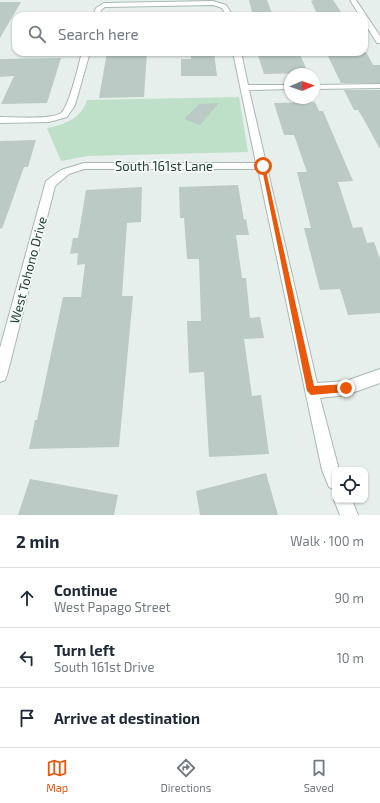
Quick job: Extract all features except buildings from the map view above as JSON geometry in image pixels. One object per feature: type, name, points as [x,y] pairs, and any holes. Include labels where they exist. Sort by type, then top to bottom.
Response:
[{"type":"street","points":[[353,0],[361,12]]},
{"type":"street","points":[[97,12],[98,9],[104,5],[213,3],[224,6],[228,9],[229,12]]},
{"type":"street","points":[[368,23],[380,41]]},
{"type":"street","points":[[0,120],[49,119],[64,115],[71,105],[85,56]]},
{"type":"street","points":[[238,56],[311,391],[332,474]]},
{"type":"street","points":[[320,87],[380,86]]},
{"type":"street","points":[[245,88],[284,87]]},
{"type":"street","name":"South 161st Lane","points":[[65,172],[84,166],[263,166]]},
{"type":"street","name":"West Tohono Drive","points":[[0,375],[50,184],[65,172]]},
{"type":"street","points":[[311,391],[346,388],[380,376]]},
{"type":"street","points":[[344,503],[349,515]]},
{"type":"green space","points":[[239,97],[248,152],[87,156],[61,161],[47,128],[72,120],[81,112],[87,100]]},
{"type":"route","points":[[263,166],[311,391],[346,388]]}]
